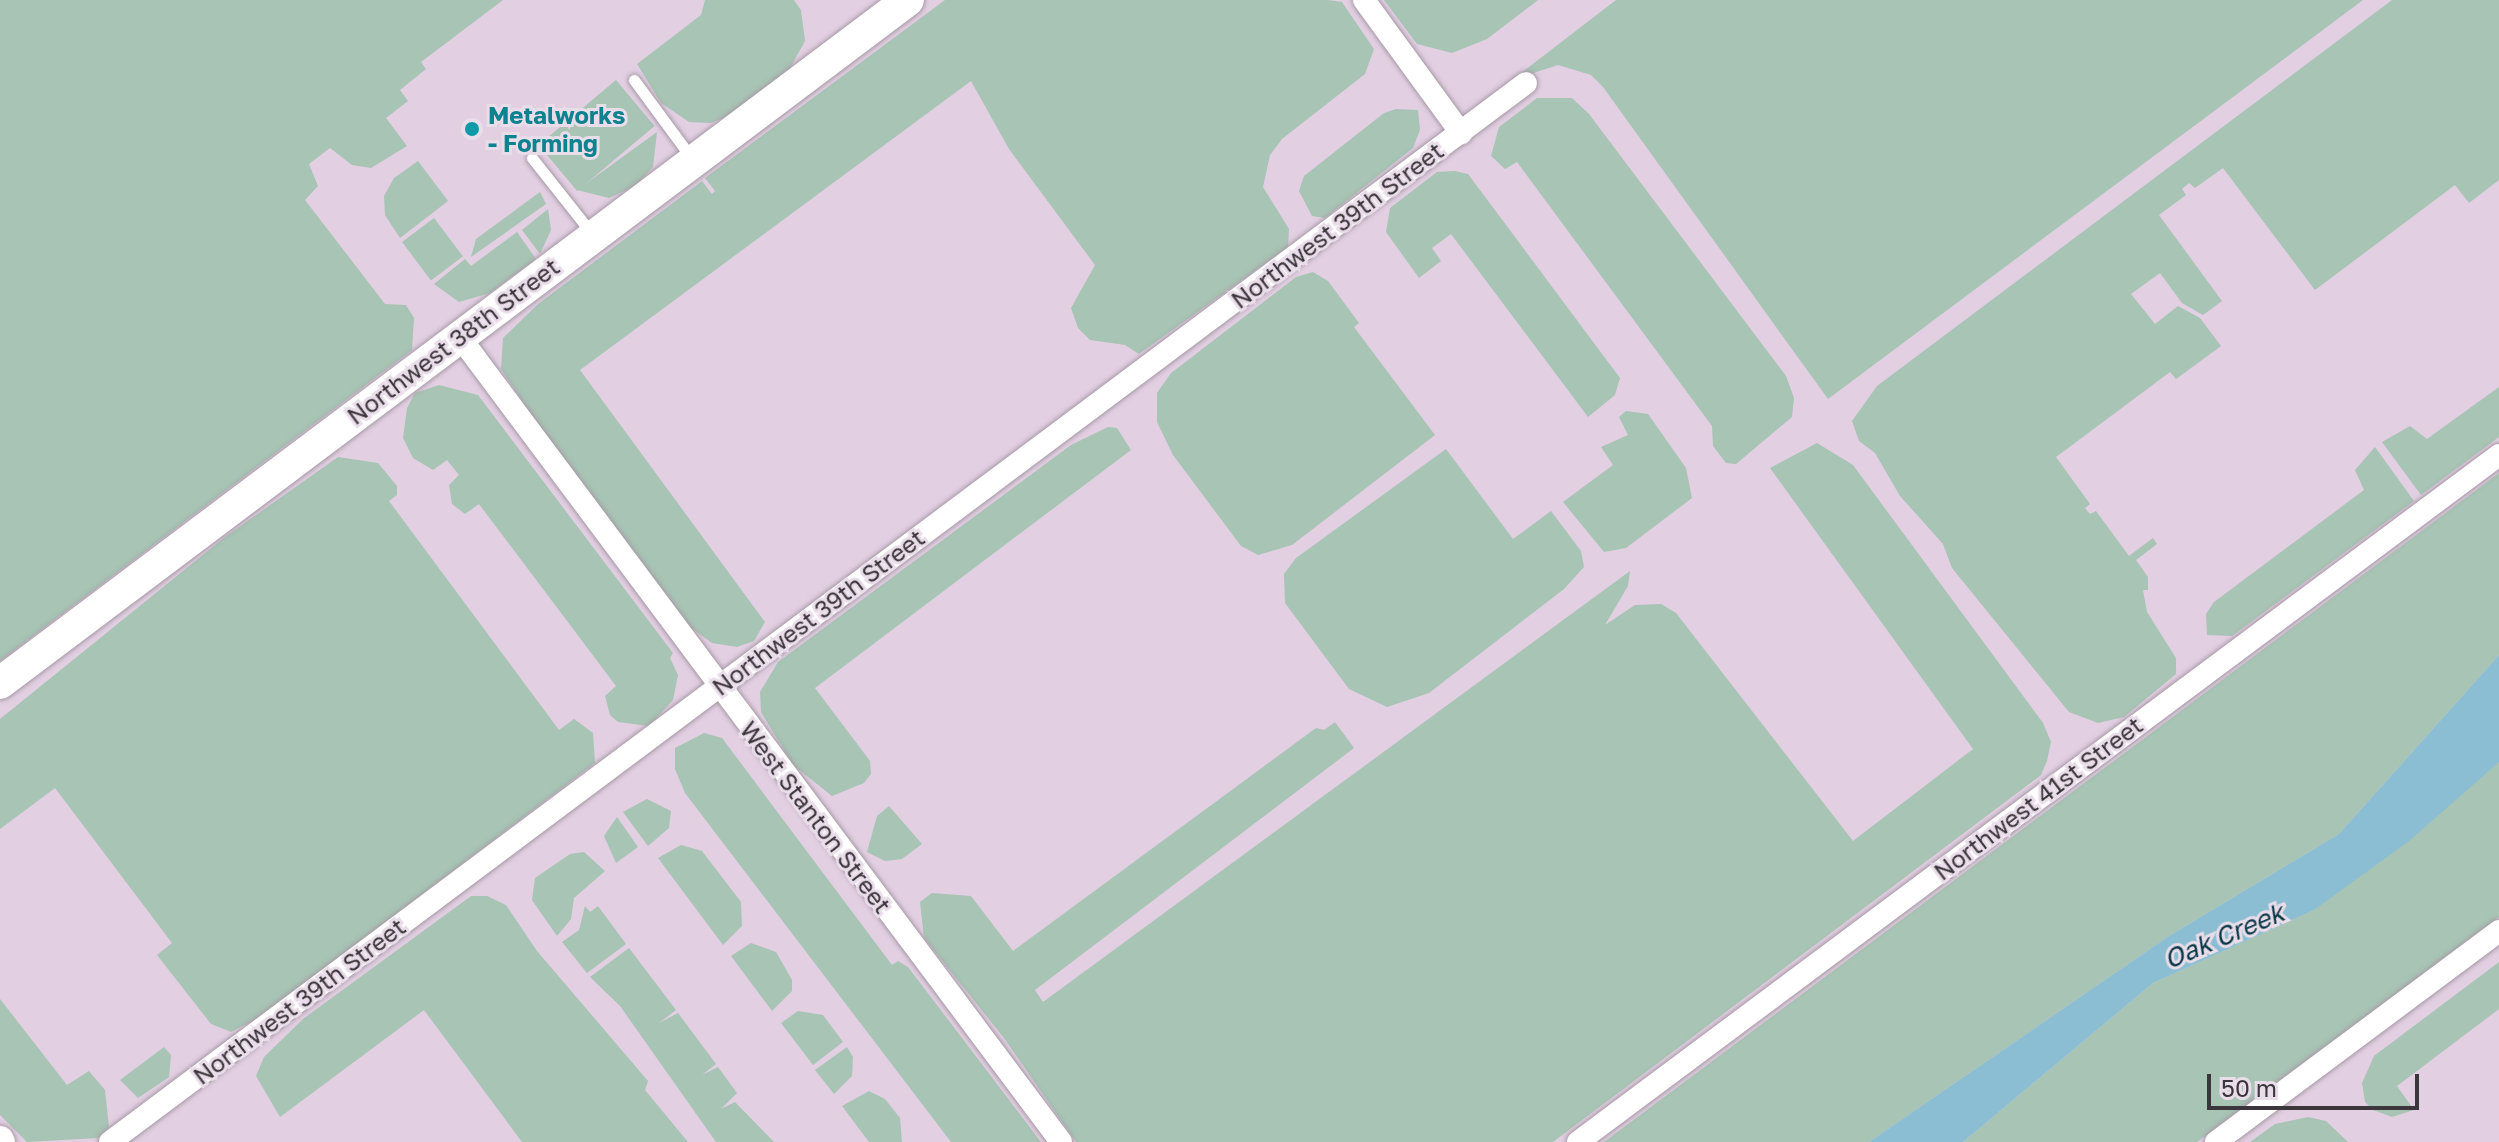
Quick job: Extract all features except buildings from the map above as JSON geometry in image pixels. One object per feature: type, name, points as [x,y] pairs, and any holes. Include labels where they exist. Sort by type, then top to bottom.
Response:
[{"type":"main road","name":"Northwest 38th Street","points":[[0,683],[908,0]]},
{"type":"street","points":[[1364,0],[1461,133]]},
{"type":"street","name":"Northwest 39th Street","points":[[110,1142],[1526,83]]},
{"type":"street","name":"West Stanton Street","points":[[459,336],[1061,1142]]},
{"type":"street","name":"Northwest 41st Street","points":[[1578,1142],[2499,455]]},
{"type":"street","points":[[2216,1142],[2499,931]]},
{"type":"lane","points":[[634,80],[694,160]]},
{"type":"lane","points":[[532,158],[593,236]]},
{"type":"shaded area","points":[[0,0],[2499,0],[2499,1142],[0,1142]]},
{"type":"green space","points":[[0,0],[503,0],[421,62],[426,69],[400,90],[408,101],[386,118],[407,146],[371,168],[352,165],[330,148],[309,164],[318,186],[305,200],[385,304],[406,305],[414,318],[412,350],[0,661]]},
{"type":"green space","points":[[705,0],[794,0],[801,10],[805,41],[788,72],[728,116],[711,123],[689,122],[661,103],[637,64],[701,15]]},
{"type":"green space","points":[[945,0],[1328,0],[1342,2],[1374,49],[1365,74],[1282,139],[1270,155],[1263,187],[1289,229],[1288,247],[1139,354],[1125,345],[1090,340],[1078,328],[1071,308],[1095,265],[1009,149],[971,81],[580,370],[765,622],[754,641],[737,647],[712,643],[691,628],[534,419],[501,369],[503,338],[538,304],[702,181],[712,194],[715,191],[705,178]]},
{"type":"green space","points":[[1384,0],[1538,0],[1487,39],[1452,53],[1417,44]]},
{"type":"green space","points":[[1616,0],[2363,0],[1828,399],[1603,87],[1591,75],[1558,65],[1512,80]]},
{"type":"green space","points":[[2392,0],[2499,0],[2499,180],[2469,203],[2455,185],[2315,290],[2223,168],[2195,188],[2189,183],[2182,189],[2186,195],[2159,215],[2222,301],[2203,315],[2182,303],[2160,273],[2131,294],[2155,324],[2178,306],[2200,318],[2221,346],[2176,379],[2170,372],[2056,457],[2090,504],[2085,508],[2090,514],[2096,511],[2129,556],[2153,538],[2157,544],[2136,560],[2148,577],[2148,590],[2143,590],[2147,612],[2176,658],[2176,674],[2124,717],[2098,723],[2069,712],[1952,568],[1943,544],[1900,496],[1875,453],[1859,441],[1852,421],[1877,386]]},
{"type":"green space","points":[[616,80],[655,126],[577,191],[539,145]]},
{"type":"green space","points":[[1537,98],[1572,98],[1589,114],[1786,376],[1794,398],[1792,417],[1736,464],[1726,463],[1713,446],[1712,426],[1517,162],[1505,169],[1491,156],[1499,127]]},
{"type":"green space","points":[[1396,109],[1418,110],[1420,130],[1413,148],[1325,218],[1312,216],[1299,191],[1304,176],[1384,113]]},
{"type":"green space","points":[[657,132],[653,167],[635,186],[609,198],[577,190]]},
{"type":"green space","points":[[418,161],[448,201],[400,238],[385,215],[384,196],[394,178]]},
{"type":"green space","points":[[1437,172],[1468,174],[1620,378],[1615,395],[1588,417],[1451,234],[1432,248],[1441,261],[1419,278],[1386,232],[1390,208]]},
{"type":"green space","points":[[540,192],[546,204],[471,257],[476,239]]},
{"type":"green space","points":[[548,209],[551,230],[540,254],[522,230]]},
{"type":"green space","points":[[434,218],[463,256],[431,280],[402,242]]},
{"type":"green space","points":[[517,232],[536,259],[490,293],[459,302],[434,284],[465,259],[471,266]]},
{"type":"green space","points":[[1313,272],[1328,281],[1359,323],[1354,327],[1435,435],[1292,545],[1258,555],[1241,546],[1173,455],[1157,422],[1157,393],[1171,373],[1296,277]]},
{"type":"green space","points":[[439,385],[478,395],[673,653],[670,658],[678,675],[673,700],[649,726],[618,722],[610,715],[605,696],[616,686],[479,504],[465,514],[452,504],[449,485],[459,475],[447,460],[433,470],[413,458],[403,438],[407,408],[415,393]]},
{"type":"green space","points":[[2499,387],[2499,437],[2421,495],[2382,442],[2410,426],[2427,439]]},
{"type":"green space","points":[[1626,411],[1648,414],[1686,468],[1692,498],[1626,548],[1604,552],[1563,502],[1613,465],[1601,447],[1628,435],[1619,417]]},
{"type":"green space","points":[[1108,427],[1117,428],[1131,450],[815,688],[870,761],[871,774],[864,783],[832,796],[793,765],[761,712],[760,692],[778,662],[1071,445]]},
{"type":"green space","points":[[1817,443],[1853,465],[2043,723],[2051,742],[2047,761],[2041,775],[1553,1142],[1076,1142],[1004,1038],[924,938],[920,902],[932,893],[971,896],[1013,951],[1316,728],[1324,730],[1335,722],[1354,748],[1035,990],[1043,1002],[1630,571],[1628,586],[1605,625],[1635,605],[1661,604],[1676,613],[1853,841],[1973,749],[1770,468]]},
{"type":"green space","points":[[2375,447],[2414,501],[2232,636],[2207,635],[2206,614],[2214,602],[2364,490],[2355,470]]},
{"type":"green space","points":[[1446,449],[1513,539],[1551,511],[1581,551],[1584,567],[1564,589],[1429,693],[1387,707],[1349,689],[1285,603],[1284,574],[1296,558]]},
{"type":"green space","points":[[338,457],[378,463],[397,486],[397,495],[389,501],[559,730],[574,719],[593,733],[595,763],[262,1016],[231,1032],[211,1024],[157,955],[172,943],[55,788],[0,829],[0,719],[225,537]]},
{"type":"green space","points":[[2499,473],[2499,655],[2339,834],[2169,936],[1869,1142],[1604,1142]]},
{"type":"green space","points":[[704,733],[722,738],[892,965],[898,961],[908,967],[1041,1142],[951,1142],[685,793],[675,769],[675,748]]},
{"type":"green space","points":[[2499,762],[2499,917],[2197,1142],[1963,1142],[2153,983],[2314,910]]},
{"type":"green space","points":[[647,799],[671,811],[669,828],[648,846],[623,812]]},
{"type":"green space","points":[[889,806],[922,844],[902,859],[885,861],[867,852],[877,816]]},
{"type":"green space","points":[[617,817],[638,847],[616,863],[604,836]]},
{"type":"green space","points":[[681,845],[702,851],[741,902],[742,926],[723,945],[658,858]]},
{"type":"green space","points":[[584,852],[605,871],[574,898],[571,919],[557,936],[532,900],[535,878],[570,854]]},
{"type":"green space","points":[[471,896],[487,896],[506,905],[537,951],[648,1081],[645,1090],[688,1142],[522,1142],[424,1010],[280,1117],[256,1076],[264,1057],[303,1019]]},
{"type":"green space","points":[[585,906],[590,912],[598,906],[626,944],[587,973],[562,942],[579,930]]},
{"type":"green space","points":[[751,943],[776,952],[792,980],[792,991],[772,1011],[731,956]]},
{"type":"green space","points":[[629,948],[676,1010],[659,1023],[678,1013],[716,1064],[702,1075],[718,1067],[737,1093],[721,1109],[735,1102],[774,1142],[716,1142],[620,1006],[590,977]]},
{"type":"green space","points":[[2499,962],[2499,1009],[2397,1086],[2414,1110],[2392,1117],[2373,1110],[2365,1102],[2362,1083],[2374,1056]]},
{"type":"green space","points":[[0,999],[67,1085],[89,1071],[105,1090],[109,1127],[98,1138],[27,1142],[0,1115]]},
{"type":"green space","points":[[798,1011],[823,1015],[843,1042],[813,1065],[781,1023]]},
{"type":"green space","points":[[164,1047],[171,1055],[169,1077],[138,1098],[120,1080]]},
{"type":"green space","points":[[847,1047],[853,1057],[852,1076],[834,1094],[815,1070]]},
{"type":"green space","points":[[869,1091],[885,1099],[900,1118],[902,1142],[869,1142],[842,1106]]},
{"type":"green space","points":[[2308,1117],[2326,1121],[2348,1142],[2250,1142],[2275,1124]]},
{"type":"water","name":"Oak Creek","points":[[2499,655],[2499,762],[2409,841],[2314,910],[2153,983],[1963,1142],[1869,1142],[2169,936],[2339,834]]},
{"type":"place","name":"Metalworks - Forming","points":[[472,129]]}]
